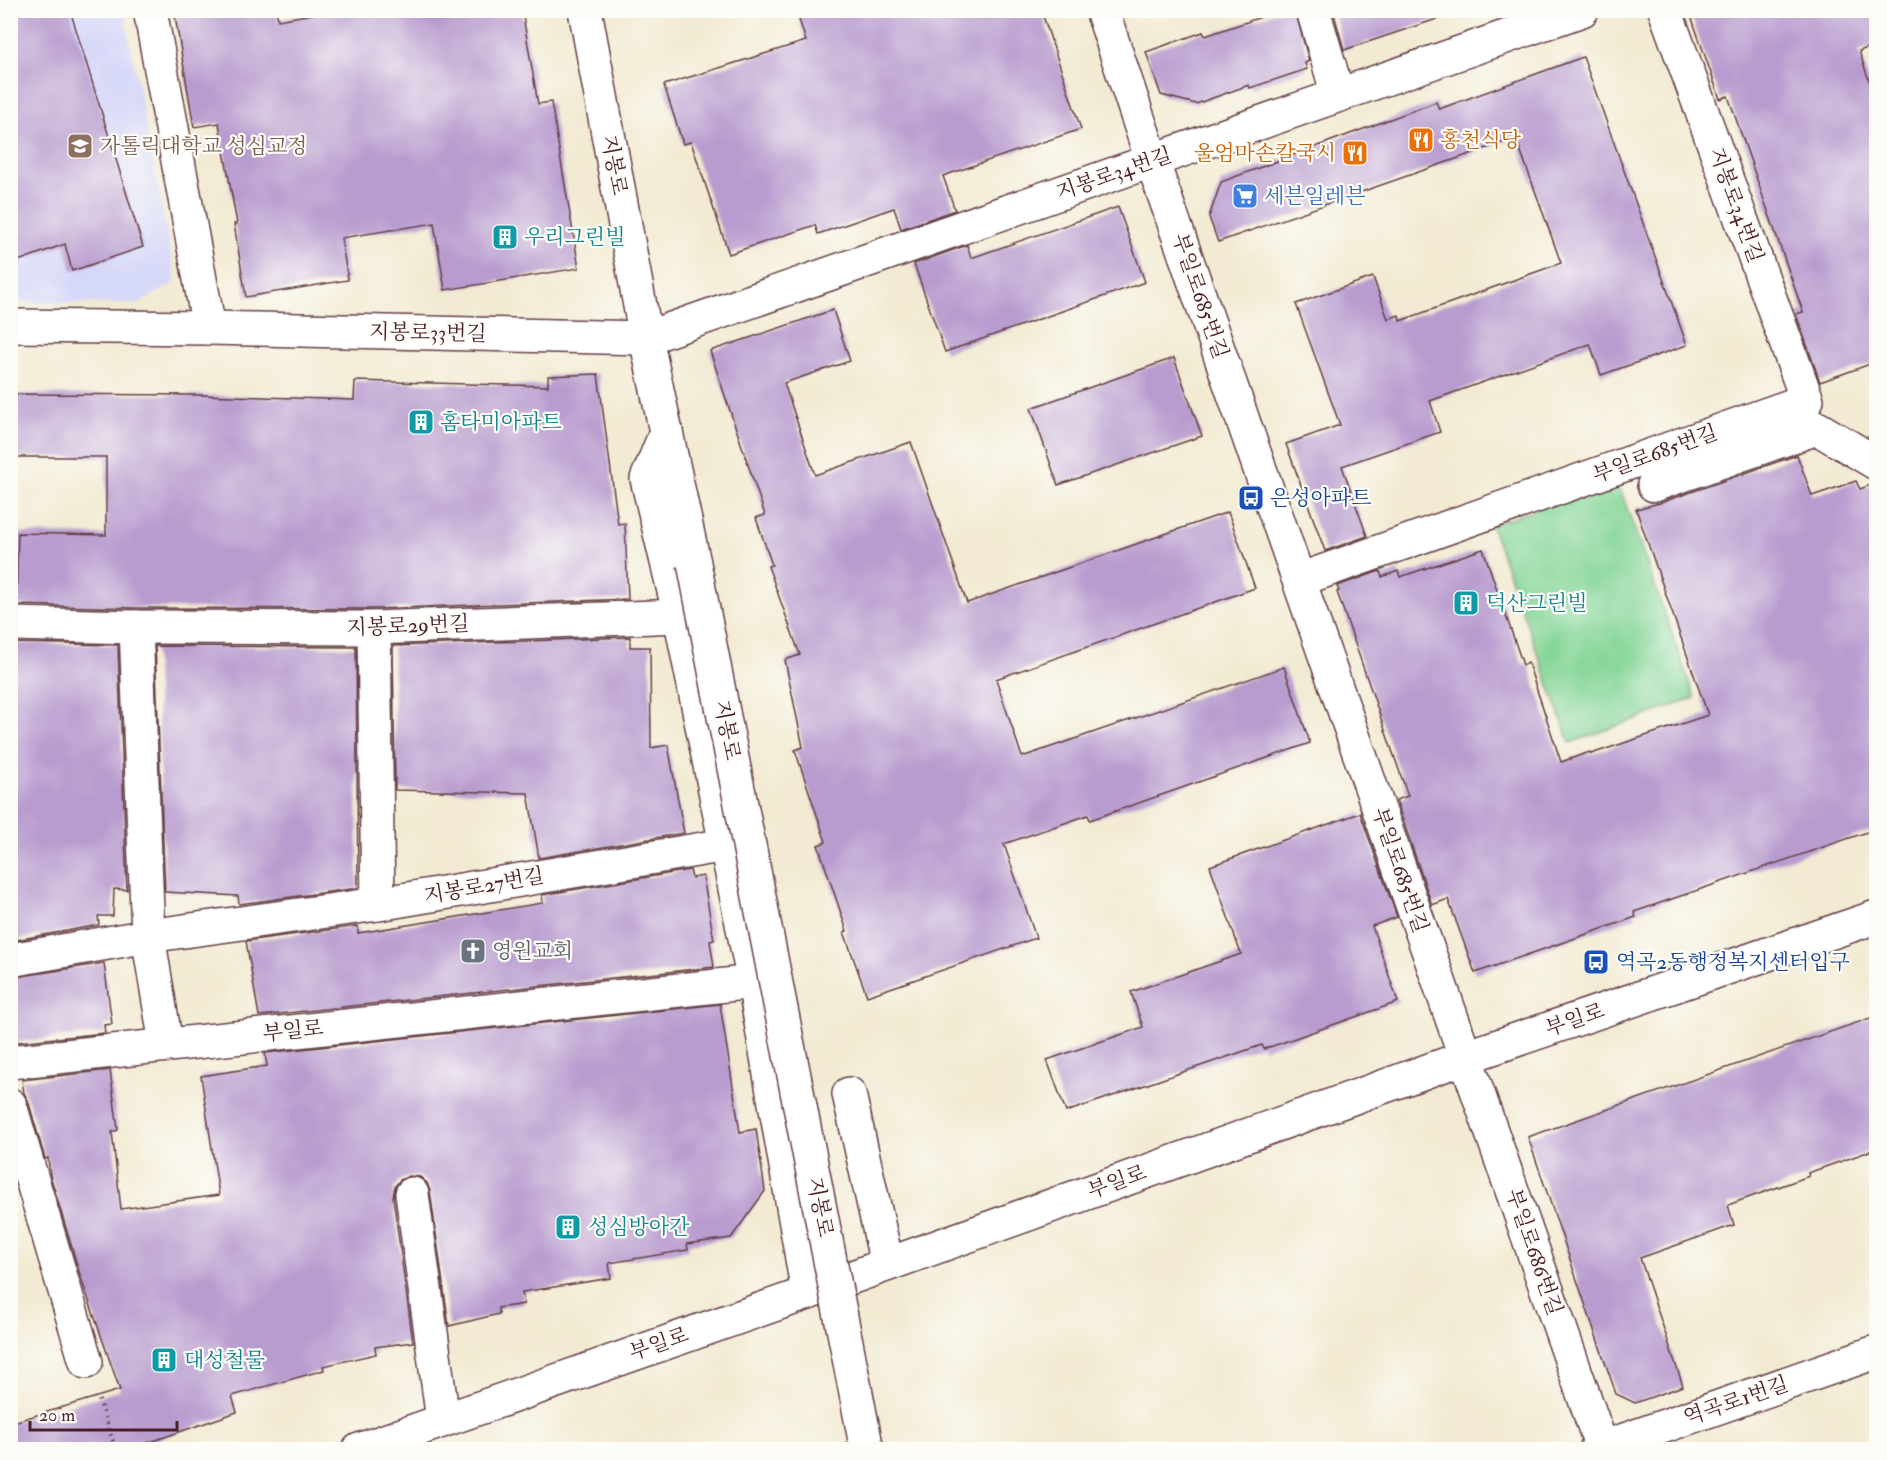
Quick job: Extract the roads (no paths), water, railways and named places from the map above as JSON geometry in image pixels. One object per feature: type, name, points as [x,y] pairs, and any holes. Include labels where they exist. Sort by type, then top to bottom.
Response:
[{"type":"street","points":[[150,10],[209,328]]},
{"type":"street","name":"지봉로","points":[[585,10],[646,338],[694,563],[867,1449]]},
{"type":"street","name":"부일로685번길","points":[[1102,10],[1152,160],[1466,1057]]},
{"type":"street","points":[[1313,10],[1338,95]]},
{"type":"street","name":"지봉로34번길","points":[[646,338],[1338,95],[1521,20],[1582,10]]},
{"type":"street","name":"지봉로34번길","points":[[1665,10],[1807,400]]},
{"type":"street","name":"지봉로33번길","points":[[10,326],[646,338]]},
{"type":"street","name":"부일로685번길","points":[[1299,580],[1807,400]]},
{"type":"street","points":[[1654,485],[1817,429],[1876,462]]},
{"type":"street","points":[[666,435],[647,479],[680,616],[754,982],[808,1293]]},
{"type":"street","name":"지봉로29번길","points":[[10,624],[374,628],[680,616]]},
{"type":"street","points":[[136,627],[148,936],[166,1044]]},
{"type":"street","points":[[374,628],[378,904]]},
{"type":"street","name":"지봉로27번길","points":[[10,960],[148,936],[378,904],[726,845]]},
{"type":"street","name":"부일로","points":[[359,1449],[808,1293],[1466,1057],[1876,917]]},
{"type":"street","name":"부일로","points":[[10,1062],[754,982]]},
{"type":"street","name":"부일로686번길","points":[[1466,1057],[1599,1448]]},
{"type":"street","points":[[849,1094],[886,1264]]},
{"type":"street","points":[[10,1106],[86,1362]]},
{"type":"street","points":[[412,1194],[443,1420]]},
{"type":"street","name":"역곡로1번길","points":[[1599,1448],[1876,1352]]},
{"type":"place","name":"홍천식당","points":[[1421,140]]},
{"type":"place","name":"가톨릭대학교 성심교정","points":[[80,146]]},
{"type":"place","name":"울엄마손칼국시","points":[[1355,153]]},
{"type":"place","name":"세븐일레븐","points":[[1245,196]]},
{"type":"place","name":"우리그린빌","points":[[505,237]]},
{"type":"place","name":"홈타미아파트","points":[[421,422]]},
{"type":"place","name":"은성아파트","points":[[1251,498]]},
{"type":"place","name":"덕산그린빌","points":[[1466,603]]},
{"type":"place","name":"영원교회","points":[[473,951]]},
{"type":"place","name":"역곡2동행정복지센터입구","points":[[1596,962]]},
{"type":"place","name":"성심방아간","points":[[568,1227]]},
{"type":"place","name":"대성철물","points":[[164,1360]]}]
